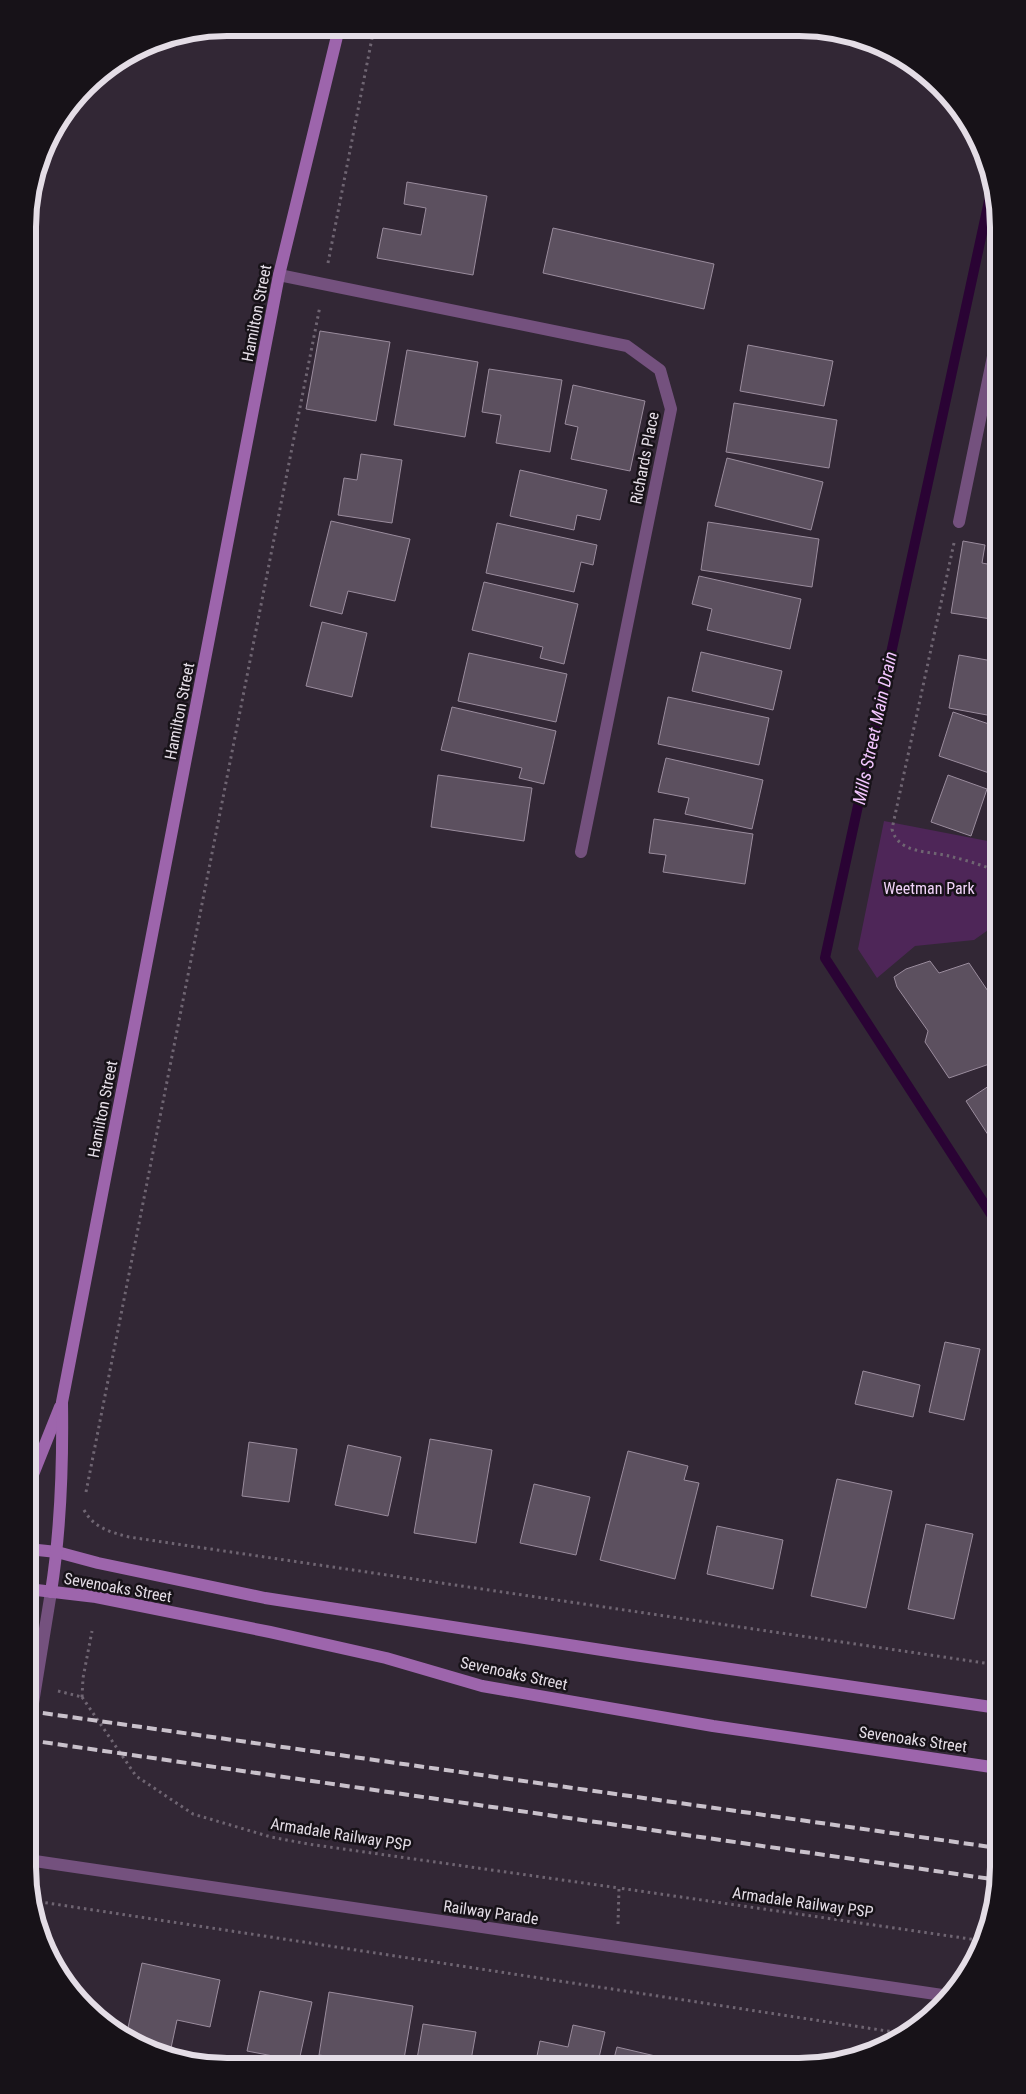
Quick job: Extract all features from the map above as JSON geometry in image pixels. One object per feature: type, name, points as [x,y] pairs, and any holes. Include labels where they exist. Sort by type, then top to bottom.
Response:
[{"type":"main road","name":"Hamilton Street","points":[[36,1467],[62,1402],[279,274],[337,36]]},
{"type":"main road","name":"Hamilton Street","points":[[51,1592],[57,1552],[63,1479],[62,1402]]},
{"type":"main road","name":"Sevenoaks Street","points":[[36,1550],[57,1552],[98,1563],[265,1598],[634,1655],[990,1707]]},
{"type":"main road","name":"Sevenoaks Street","points":[[36,1590],[96,1597],[270,1632],[386,1658],[482,1686],[713,1726],[990,1767]]},
{"type":"street","name":"Richards Place","points":[[279,274],[627,346],[660,370],[671,409],[581,852]]},
{"type":"street","points":[[959,522],[990,371]]},
{"type":"street","name":"Hamilton Street","points":[[36,1685],[51,1592]]},
{"type":"street","name":"Railway Parade","points":[[36,1861],[941,1995]]},
{"type":"path","points":[[85,1499],[372,36]]},
{"type":"path","points":[[959,522],[892,829],[893,834],[902,844],[915,850],[949,856],[990,869]]},
{"type":"path","points":[[83,1507],[89,1520],[102,1528],[129,1537],[990,1664]]},
{"type":"path","name":"Armadale Railway PSP","points":[[92,1631],[83,1678],[82,1697],[136,1776],[194,1814],[271,1837],[308,1844],[975,1940]]},
{"type":"path","points":[[618,1947],[619,1888]]},
{"type":"path","points":[[40,1902],[894,2032]]},
{"type":"green space","name":"Weetman Park","points":[[884,821],[990,841],[990,929],[974,940],[915,946],[877,978],[858,949]]},
{"type":"building","points":[[407,182],[487,196],[473,275],[377,258],[383,228],[421,235],[426,208],[404,204]]},
{"type":"building","points":[[553,228],[714,264],[704,309],[543,273]]},
{"type":"building","points":[[320,331],[390,342],[376,421],[306,409]]},
{"type":"building","points":[[748,345],[833,361],[824,406],[740,391]]},
{"type":"building","points":[[407,350],[478,362],[465,437],[394,425]]},
{"type":"building","points":[[489,369],[562,380],[550,452],[496,443],[501,415],[482,412]]},
{"type":"building","points":[[573,385],[645,401],[630,471],[571,459],[578,427],[565,424]]},
{"type":"building","points":[[734,403],[837,420],[829,468],[726,452]]},
{"type":"building","points":[[361,454],[402,460],[392,523],[338,515],[344,478],[357,480]]},
{"type":"building","points":[[727,458],[823,482],[811,530],[715,506]]},
{"type":"building","points":[[520,470],[607,490],[600,520],[577,515],[574,530],[510,516]]},
{"type":"building","points":[[331,521],[410,539],[395,601],[348,591],[342,614],[310,606]]},
{"type":"building","points":[[708,522],[819,539],[812,587],[701,570]]},
{"type":"building","points":[[497,523],[597,545],[593,565],[581,562],[574,592],[486,573]]},
{"type":"building","points":[[963,541],[985,545],[982,563],[990,564],[990,619],[951,613]]},
{"type":"building","points":[[699,576],[801,599],[790,649],[707,630],[712,609],[692,604]]},
{"type":"building","points":[[484,582],[578,604],[564,664],[540,658],[543,647],[472,630]]},
{"type":"building","points":[[322,622],[367,633],[352,697],[306,686]]},
{"type":"building","points":[[701,652],[782,671],[773,710],[692,691]]},
{"type":"building","points":[[469,653],[567,674],[556,722],[458,701]]},
{"type":"building","points":[[959,655],[990,661],[990,716],[949,708]]},
{"type":"building","points":[[668,697],[769,718],[759,765],[658,744]]},
{"type":"building","points":[[452,707],[556,731],[544,784],[519,778],[522,768],[441,750]]},
{"type":"building","points":[[953,712],[990,724],[990,773],[939,756]]},
{"type":"building","points":[[666,758],[763,780],[752,829],[685,814],[689,798],[658,792]]},
{"type":"building","points":[[438,775],[532,788],[524,841],[431,827]]},
{"type":"building","points":[[948,775],[987,789],[971,836],[931,822]]},
{"type":"building","points":[[654,819],[753,834],[745,884],[663,872],[666,855],[649,853]]},
{"type":"building","points":[[930,961],[939,973],[969,963],[990,994],[990,1064],[949,1078],[925,1042],[928,1031],[897,987],[894,977],[906,969]]},
{"type":"building","points":[[990,1085],[990,1138],[966,1101]]},
{"type":"building","points":[[945,1342],[980,1349],[964,1420],[929,1412]]},
{"type":"building","points":[[863,1371],[920,1385],[913,1417],[855,1404]]},
{"type":"building","points":[[430,1439],[492,1450],[476,1543],[414,1533]]},
{"type":"building","points":[[249,1442],[297,1449],[289,1502],[242,1496]]},
{"type":"building","points":[[348,1445],[401,1457],[388,1516],[335,1505]]},
{"type":"building","points":[[628,1451],[688,1466],[684,1480],[699,1483],[675,1579],[600,1560]]},
{"type":"building","points":[[837,1479],[892,1491],[866,1608],[811,1596]]},
{"type":"building","points":[[534,1484],[590,1497],[576,1555],[520,1543]]},
{"type":"building","points":[[926,1524],[973,1534],[954,1619],[908,1609]]},
{"type":"building","points":[[717,1526],[783,1540],[773,1589],[707,1574]]},
{"type":"building","points":[[142,1963],[220,1980],[210,2027],[177,2020],[171,2048],[154,2043],[128,2030]]},
{"type":"building","points":[[260,1991],[312,2002],[300,2058],[283,2058],[247,2051]]},
{"type":"building","points":[[329,1992],[413,2006],[404,2058],[340,2058],[319,2055]]},
{"type":"building","points":[[423,2024],[476,2032],[471,2058],[417,2058]]},
{"type":"building","points":[[573,2025],[605,2032],[599,2058],[537,2058],[540,2041],[568,2047]]},
{"type":"building","points":[[617,2047],[664,2058],[614,2058]]},
{"type":"waterway","name":"Mills Street Main Drain","points":[[988,205],[825,958],[990,1213]]},
{"type":"railway","points":[[36,1712],[990,1847]]},
{"type":"railway","points":[[36,1741],[989,1879]]}]
